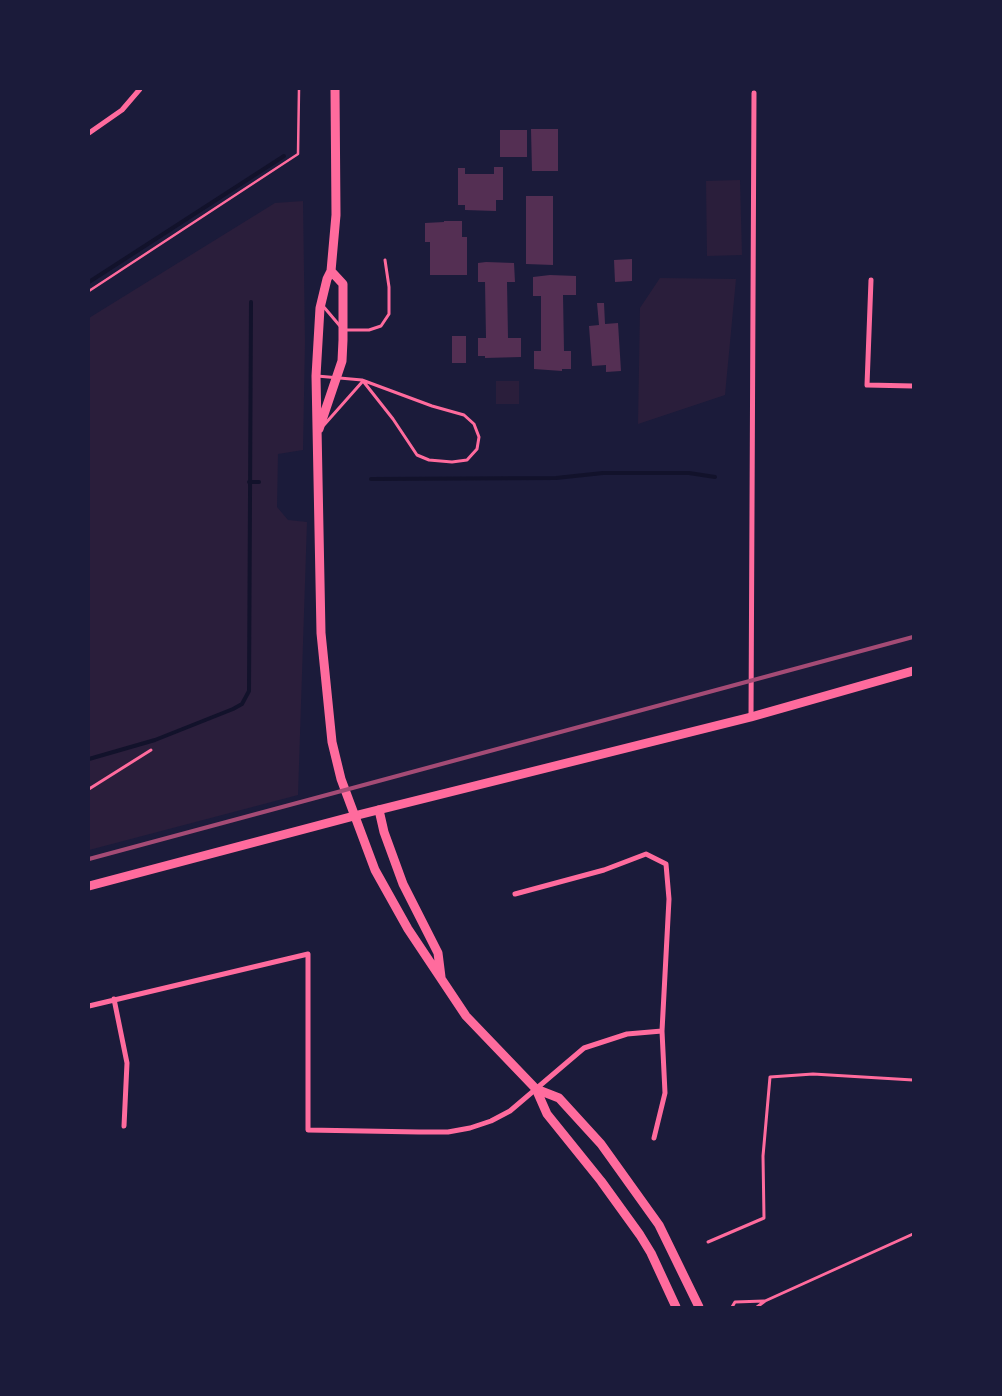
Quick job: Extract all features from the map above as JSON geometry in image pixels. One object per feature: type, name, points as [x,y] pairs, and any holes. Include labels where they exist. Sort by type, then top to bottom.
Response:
[{"type":"main road","points":[[335,89],[336,215],[331,271],[321,304],[316,376],[321,633],[328,713],[332,742],[341,779],[375,870],[390,900],[466,1016],[536,1090],[547,1114],[601,1181],[640,1235],[651,1253],[676,1307]]},
{"type":"main road","points":[[318,432],[342,361],[343,284],[331,271]]},
{"type":"main road","points":[[89,886],[354,816],[751,717],[913,671]]},
{"type":"main road","points":[[379,810],[384,832],[403,884],[438,953],[441,980]]},
{"type":"main road","points":[[536,1090],[559,1098],[607,1152],[659,1225],[699,1307]]},
{"type":"street","points":[[89,133],[122,110],[140,89]]},
{"type":"street","points":[[751,717],[754,93]]},
{"type":"street","points":[[871,280],[867,385],[913,386]]},
{"type":"street","points":[[515,894],[604,870],[646,854],[666,864],[669,900],[662,1031],[665,1093],[654,1138]]},
{"type":"street","points":[[89,1006],[308,954],[308,1130],[448,1132],[470,1128],[491,1122],[510,1111],[584,1048],[627,1034],[662,1031]]},
{"type":"street","points":[[114,999],[127,1062],[124,1126]]},
{"type":"lane","points":[[321,304],[343,330],[369,330],[381,326],[389,314],[389,287],[385,260]]},
{"type":"lane","points":[[316,376],[364,381],[464,415],[474,424],[479,437],[477,449],[467,460],[452,462],[429,460],[417,455],[364,381]]},
{"type":"lane","points":[[318,432],[364,381]]},
{"type":"lane","points":[[89,789],[150,750]]},
{"type":"lane","points":[[708,1242],[764,1218],[763,1156],[770,1077],[813,1074],[913,1080]]},
{"type":"lane","points":[[757,1307],[765,1301],[913,1234]]},
{"type":"lane","points":[[732,1307],[734,1302],[765,1301]]},
{"type":"path","points":[[89,291],[298,154],[299,89]]},
{"type":"shaded area","points":[[740,180],[742,255],[707,256],[706,181]]},
{"type":"shaded area","points":[[303,201],[305,342],[303,450],[278,454],[277,507],[288,520],[307,522],[298,795],[89,850],[89,318],[275,203]]},
{"type":"shaded area","points":[[660,278],[736,279],[725,395],[638,424],[640,308]]},
{"type":"shaded area","points":[[496,381],[519,381],[519,404],[496,404]]},
{"type":"building","points":[[531,129],[558,129],[558,171],[532,171]]},
{"type":"building","points":[[500,130],[527,130],[527,157],[500,157]]},
{"type":"building","points":[[494,167],[503,167],[503,200],[496,200],[496,211],[465,210],[465,205],[458,205],[458,168],[465,168],[465,174],[494,174]]},
{"type":"building","points":[[526,196],[553,196],[553,265],[526,264]]},
{"type":"building","points":[[462,221],[462,237],[467,237],[467,275],[430,275],[430,242],[425,242],[425,223]]},
{"type":"building","points":[[632,259],[632,281],[615,282],[614,260]]},
{"type":"building","points":[[478,263],[514,263],[515,282],[507,282],[508,338],[521,338],[521,357],[485,358],[485,356],[478,356],[478,338],[486,338],[485,282],[478,282]]},
{"type":"building","points":[[550,275],[576,276],[576,295],[563,295],[564,351],[571,351],[571,369],[562,369],[562,371],[534,369],[534,351],[541,351],[541,296],[533,296],[533,277]]},
{"type":"building","points":[[597,303],[604,303],[605,324],[618,323],[621,371],[606,372],[606,365],[592,366],[589,326],[599,325]]},
{"type":"building","points":[[452,336],[466,336],[466,363],[452,363]]},
{"type":"waterway","points":[[89,282],[284,156]]},
{"type":"waterway","points":[[89,759],[155,740],[233,709],[242,704],[249,691],[251,302]]},
{"type":"waterway","points":[[371,479],[556,478],[603,473],[689,473],[715,477]]},
{"type":"waterway","points":[[249,482],[259,482]]},
{"type":"railway","points":[[89,859],[913,637]]}]
